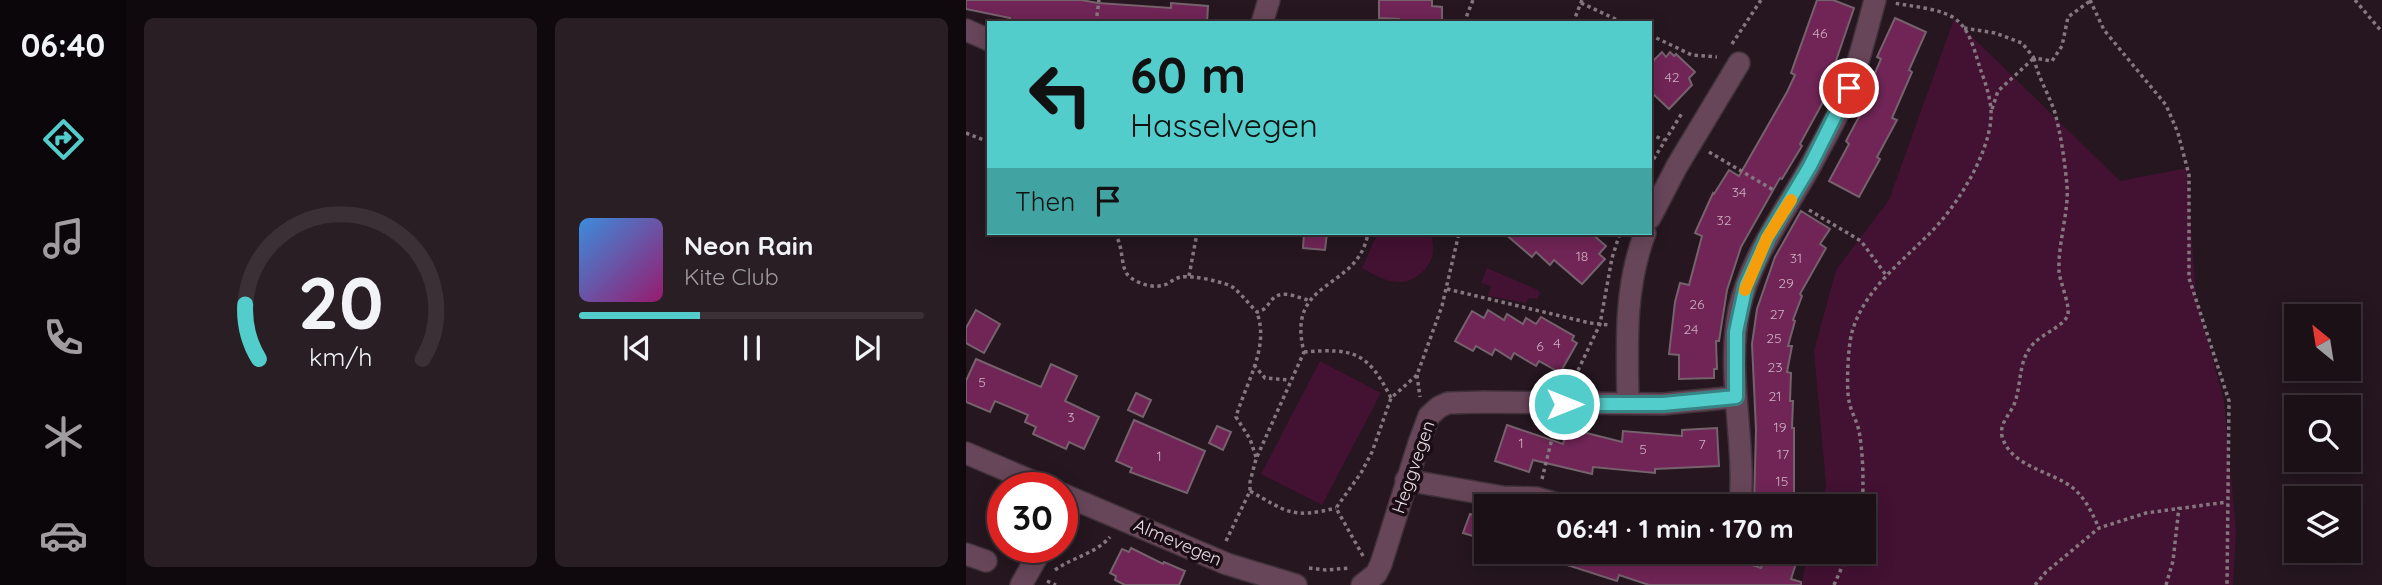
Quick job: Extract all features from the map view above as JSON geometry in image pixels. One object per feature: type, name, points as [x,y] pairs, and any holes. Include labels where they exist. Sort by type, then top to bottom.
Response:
[{"type":"street","points":[[1263,21],[1269,0]]},
{"type":"street","points":[[1740,494],[1736,332],[1746,285],[1767,238],[1810,166],[1849,88],[1875,0]]},
{"type":"street","points":[[966,30],[987,39]]},
{"type":"street","points":[[1652,214],[1677,166],[1739,63]]},
{"type":"street","points":[[1628,403],[1626,326],[1645,235]]},
{"type":"street","name":"Heggvegen","points":[[1368,574],[1385,555],[1406,480],[1429,416],[1439,407],[1448,403],[1484,402],[1663,404],[1736,397]]},
{"type":"street","points":[[966,453],[1011,472]]},
{"type":"street","points":[[1406,480],[1486,494]]},
{"type":"street","name":"Almevegen","points":[[1078,507],[1227,564],[1297,576]]},
{"type":"street","points":[[966,554],[986,561]]},
{"type":"street","points":[[1021,585],[1033,563]]},
{"type":"path","points":[[1096,21],[1099,0]]},
{"type":"path","points":[[1465,21],[1474,0]]},
{"type":"path","points":[[1881,0],[1953,17],[1964,28],[1982,73],[1992,109]]},
{"type":"path","points":[[2034,58],[2052,61],[2062,46],[2068,18],[2090,0],[2104,30],[2165,105],[2178,133],[2189,175],[2189,278],[2229,401],[2227,585]]},
{"type":"path","points":[[2355,0],[2382,32]]},
{"type":"path","points":[[1574,21],[1582,1],[1620,21]]},
{"type":"path","points":[[1964,28],[1994,33],[2022,43],[2034,58],[2055,114],[2067,188],[2059,273],[2069,310],[2067,317],[2036,341],[2028,351],[2020,369],[2014,405],[2003,424],[2001,434],[2006,445],[2023,461],[2072,487],[2086,502],[2099,528]]},
{"type":"path","points":[[1652,36],[1692,55],[1723,57],[1739,63]]},
{"type":"path","points":[[1862,494],[1860,439],[1848,397],[1852,334],[1863,307],[1879,283],[1928,236],[1969,180],[1990,131],[1992,109],[1998,91],[2034,58]]},
{"type":"path","points":[[966,133],[987,141]]},
{"type":"path","points":[[1652,135],[1664,140]]},
{"type":"path","points":[[1116,235],[1120,239],[1125,271],[1129,277],[1153,286],[1163,286],[1178,277],[1189,276],[1232,286],[1257,312],[1262,329],[1254,366],[1236,417],[1250,439],[1256,459]]},
{"type":"path","points":[[1189,276],[1197,235]]},
{"type":"path","points":[[1215,537],[1226,541],[1250,491],[1256,459],[1304,352],[1301,319],[1308,300],[1357,261],[1367,235]]},
{"type":"path","points":[[1250,491],[1284,511],[1296,513],[1336,508],[1372,452],[1391,398],[1417,375],[1435,330],[1447,289],[1458,235]]},
{"type":"path","points":[[1538,494],[1558,413],[1600,324],[1612,258],[1619,235]]},
{"type":"path","points":[[1447,289],[1600,324],[1626,326]]},
{"type":"path","points":[[1257,312],[1269,307],[1275,297],[1281,294],[1308,300]]},
{"type":"path","points":[[1304,352],[1349,352],[1364,359],[1378,374],[1391,398]]},
{"type":"path","points":[[1254,366],[1265,378],[1290,380]]},
{"type":"path","points":[[2035,585],[2046,572],[2099,528],[2146,513],[2227,502]]},
{"type":"path","points":[[1336,508],[1368,574]]},
{"type":"path","points":[[2166,585],[2174,561],[2179,508]]},
{"type":"path","points":[[1054,570],[1072,558],[1094,551],[1112,535]]},
{"type":"path","points":[[1834,585],[1843,564]]},
{"type":"path","points":[[1297,576],[1349,568],[1368,574]]},
{"type":"path","points":[[1042,585],[1045,580],[1056,585]]},
{"type":"shaded area","points":[[1954,19],[2120,181],[2187,168],[2196,297],[2224,401],[2236,531],[2233,585],[1801,585],[1806,564],[1876,564],[1876,494],[1824,494],[1826,485],[1814,351],[1836,270],[1889,200]]},
{"type":"shaded area","points":[[1377,235],[1431,235],[1433,250],[1430,262],[1411,280],[1394,282],[1362,268]]},
{"type":"shaded area","points":[[1487,268],[1538,290],[1540,293],[1537,299],[1529,298],[1526,303],[1488,296],[1491,286],[1481,283]]},
{"type":"shaded area","points":[[1320,361],[1381,393],[1322,505],[1261,474]]},
{"type":"building","points":[[966,0],[1081,0],[1171,8],[1171,3],[1208,6],[1207,21],[1009,21],[1010,18],[966,9]]},
{"type":"building","points":[[1379,0],[1432,0],[1432,6],[1442,7],[1442,21],[1379,18]]},
{"type":"building","points":[[1817,0],[1833,0],[1854,8],[1826,90],[1829,91],[1800,144],[1802,146],[1782,179],[1780,178],[1741,247],[1727,290],[1719,341],[1716,341],[1717,369],[1714,369],[1714,378],[1679,379],[1679,355],[1669,354],[1680,283],[1689,285],[1702,236],[1695,233],[1713,193],[1729,170],[1739,176],[1787,92],[1795,75],[1791,73]]},
{"type":"building","points":[[1895,18],[1926,32],[1892,118],[1897,120],[1859,197],[1829,181],[1868,100],[1864,98],[1881,59],[1877,57]]},
{"type":"building","points":[[1662,52],[1666,57],[1670,52],[1674,56],[1676,54],[1695,72],[1689,78],[1692,85],[1669,109],[1652,93],[1652,62]]},
{"type":"building","points":[[1801,211],[1830,229],[1820,244],[1826,248],[1800,294],[1802,296],[1793,320],[1795,321],[1788,346],[1792,346],[1787,372],[1791,373],[1790,401],[1793,401],[1794,494],[1754,494],[1756,430],[1752,344],[1757,309],[1775,257]]},
{"type":"building","points":[[1304,235],[1327,235],[1325,250],[1303,248]]},
{"type":"building","points":[[1506,235],[1593,235],[1606,246],[1599,254],[1605,259],[1582,284],[1554,260],[1550,265],[1536,252],[1532,257]]},
{"type":"building","points":[[976,310],[1000,324],[984,353],[966,343],[966,328]]},
{"type":"building","points":[[1488,310],[1504,320],[1507,314],[1523,324],[1526,318],[1536,324],[1541,317],[1574,336],[1572,340],[1577,343],[1560,373],[1539,361],[1536,366],[1514,353],[1511,359],[1495,349],[1492,355],[1476,346],[1473,351],[1455,341],[1472,311],[1484,318]]},
{"type":"building","points":[[976,359],[1041,387],[1051,364],[1077,376],[1065,401],[1099,417],[1084,449],[1069,442],[1066,449],[1033,434],[1036,427],[1025,422],[1028,415],[995,401],[990,412],[966,402],[966,381]]},
{"type":"building","points":[[1136,393],[1151,400],[1143,417],[1128,410]]},
{"type":"building","points":[[1134,420],[1205,451],[1187,493],[1130,472],[1132,468],[1116,461]]},
{"type":"building","points":[[1507,425],[1563,444],[1567,428],[1622,442],[1623,431],[1682,436],[1682,430],[1717,428],[1719,466],[1655,469],[1655,473],[1593,467],[1592,474],[1533,460],[1529,472],[1495,461]]},
{"type":"building","points":[[1217,426],[1231,432],[1223,450],[1209,443]]},
{"type":"building","points":[[1470,514],[1474,515],[1474,536],[1463,533]]},
{"type":"building","points":[[1131,548],[1163,564],[1164,562],[1185,571],[1179,585],[1125,585],[1115,580],[1116,576],[1110,573],[1122,549],[1129,552]]},
{"type":"building","points":[[1564,564],[1749,564],[1761,568],[1762,564],[1796,564],[1791,579],[1801,582],[1801,585],[1649,585],[1619,575],[1617,581]]},
{"type":"slow traffic","points":[[1745,290],[1767,238],[1791,200]]},
{"type":"route","points":[[1564,404],[1663,404],[1736,397],[1736,332],[1746,285],[1767,238],[1828,134],[1849,88]]}]
